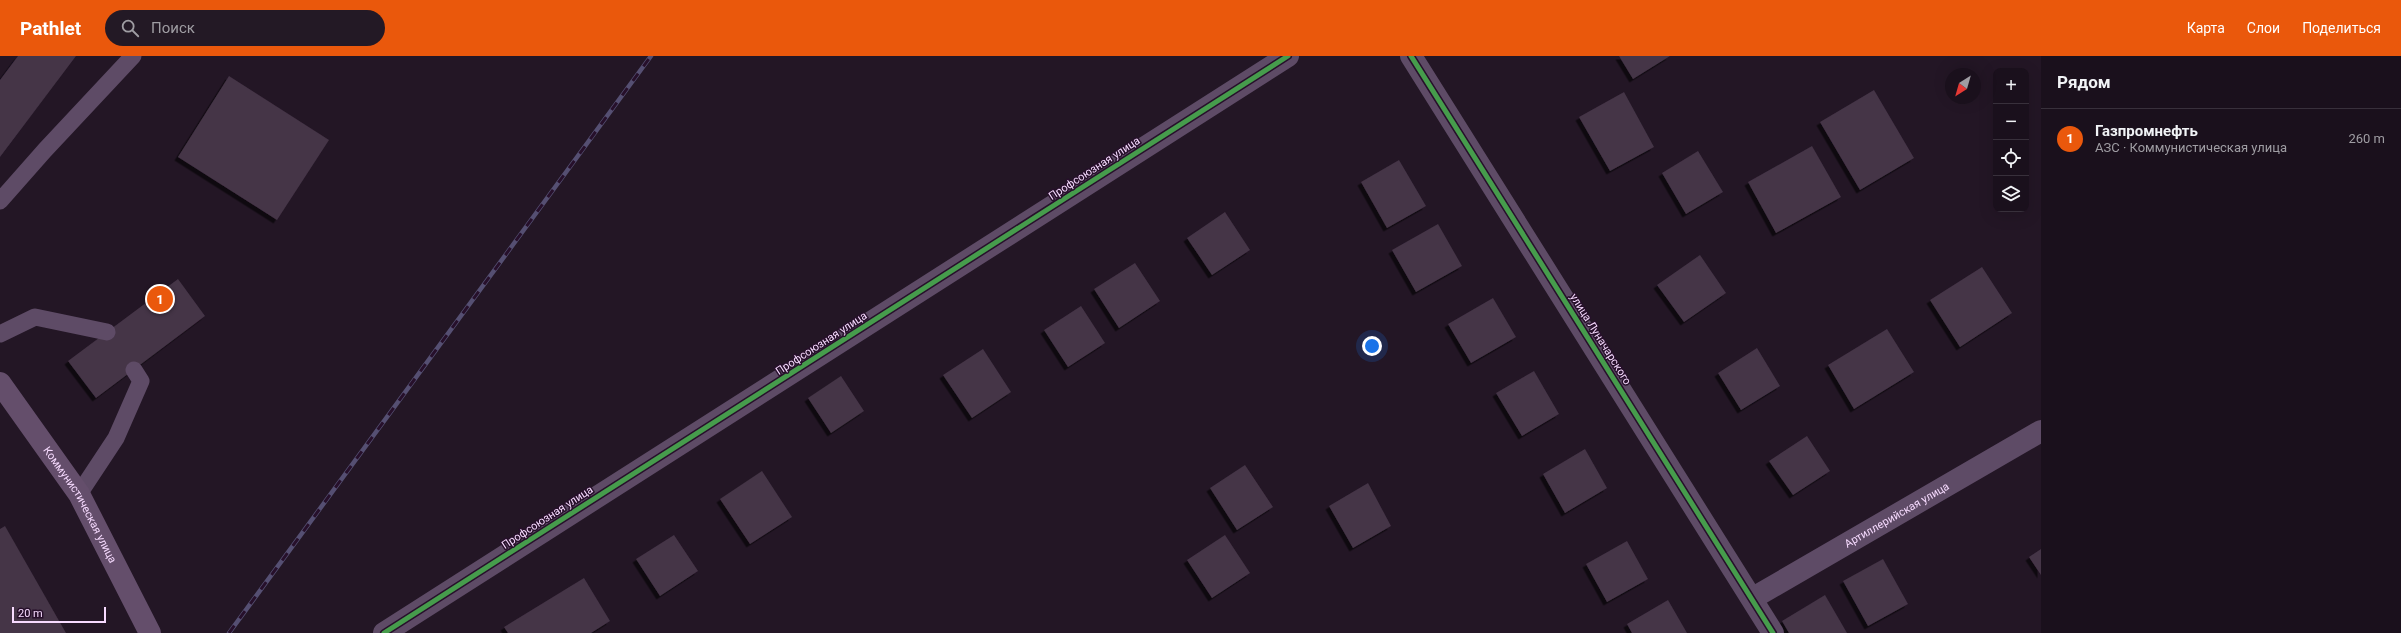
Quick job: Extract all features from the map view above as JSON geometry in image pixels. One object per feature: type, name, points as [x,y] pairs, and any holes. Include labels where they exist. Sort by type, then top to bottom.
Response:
[{"type":"street","name":"Профсоюзная улица","points":[[384,633],[1288,56]]},
{"type":"street","name":"улица Луначарского","points":[[1411,56],[1753,598],[1773,633]]},
{"type":"street","name":"Коммунистическая улица","points":[[0,382],[79,494],[150,633]]},
{"type":"street","name":"Артиллерийская улица","points":[[1753,598],[2041,431]]},
{"type":"lane","points":[[0,201],[45,150],[133,56]]},
{"type":"lane","points":[[0,334],[35,317],[107,332]]},
{"type":"lane","points":[[79,494],[119,431],[141,381],[134,370]]},
{"type":"building","points":[[18,56],[76,56],[0,157],[0,80]]},
{"type":"building","points":[[1619,56],[1670,56],[1633,79]]},
{"type":"building","points":[[229,76],[329,140],[277,220],[178,157]]},
{"type":"building","points":[[1874,90],[1914,158],[1860,190],[1820,122]]},
{"type":"building","points":[[1624,92],[1654,147],[1610,171],[1579,117]]},
{"type":"building","points":[[1812,146],[1841,197],[1776,233],[1748,182]]},
{"type":"building","points":[[1698,151],[1723,192],[1686,214],[1662,173]]},
{"type":"building","points":[[1399,160],[1426,206],[1387,228],[1361,182]]},
{"type":"building","points":[[1225,212],[1250,250],[1212,275],[1187,238]]},
{"type":"building","points":[[1438,224],[1462,266],[1416,292],[1392,250]]},
{"type":"building","points":[[1700,255],[1726,293],[1684,322],[1657,285]]},
{"type":"building","points":[[1135,263],[1160,301],[1119,328],[1094,289]]},
{"type":"building","points":[[1982,267],[2012,313],[1960,347],[1930,300]]},
{"type":"building","points":[[178,279],[205,316],[96,398],[68,361]]},
{"type":"building","points":[[1493,298],[1516,337],[1471,363],[1448,324]]},
{"type":"building","points":[[1081,306],[1105,343],[1068,367],[1044,330]]},
{"type":"building","points":[[1887,329],[1914,372],[1854,409],[1828,365]]},
{"type":"building","points":[[1757,348],[1780,386],[1741,410],[1718,373]]},
{"type":"building","points":[[983,349],[1011,392],[972,418],[943,375]]},
{"type":"building","points":[[1534,371],[1559,414],[1522,436],[1496,393]]},
{"type":"building","points":[[841,376],[864,411],[831,433],[808,398]]},
{"type":"building","points":[[1807,436],[1830,471],[1793,495],[1769,461]]},
{"type":"building","points":[[1585,449],[1607,488],[1565,513],[1543,474]]},
{"type":"building","points":[[1245,465],[1273,507],[1237,530],[1210,488]]},
{"type":"building","points":[[762,471],[792,517],[750,544],[720,499]]},
{"type":"building","points":[[1368,483],[1391,526],[1353,548],[1329,506]]},
{"type":"building","points":[[5,526],[66,633],[0,633],[0,529]]},
{"type":"building","points":[[674,535],[698,571],[660,596],[636,559]]},
{"type":"building","points":[[1225,535],[1250,573],[1212,598],[1187,560]]},
{"type":"building","points":[[1627,541],[1648,579],[1607,602],[1586,564]]},
{"type":"building","points":[[2041,549],[2041,575],[2029,557]]},
{"type":"building","points":[[1883,559],[1908,604],[1868,626],[1843,581]]},
{"type":"building","points":[[584,578],[610,621],[591,633],[508,633],[504,627]]},
{"type":"building","points":[[1825,595],[1847,633],[1789,633],[1782,621]]},
{"type":"building","points":[[1668,600],[1687,633],[1632,633],[1627,624]]},
{"type":"railway","points":[[229,633],[651,56]]},
{"type":"cycle path","points":[[384,633],[1288,56]]},
{"type":"cycle path","points":[[1411,56],[1773,633]]},
{"type":"place","name":"Газпромнефть","points":[[160,299]]}]
